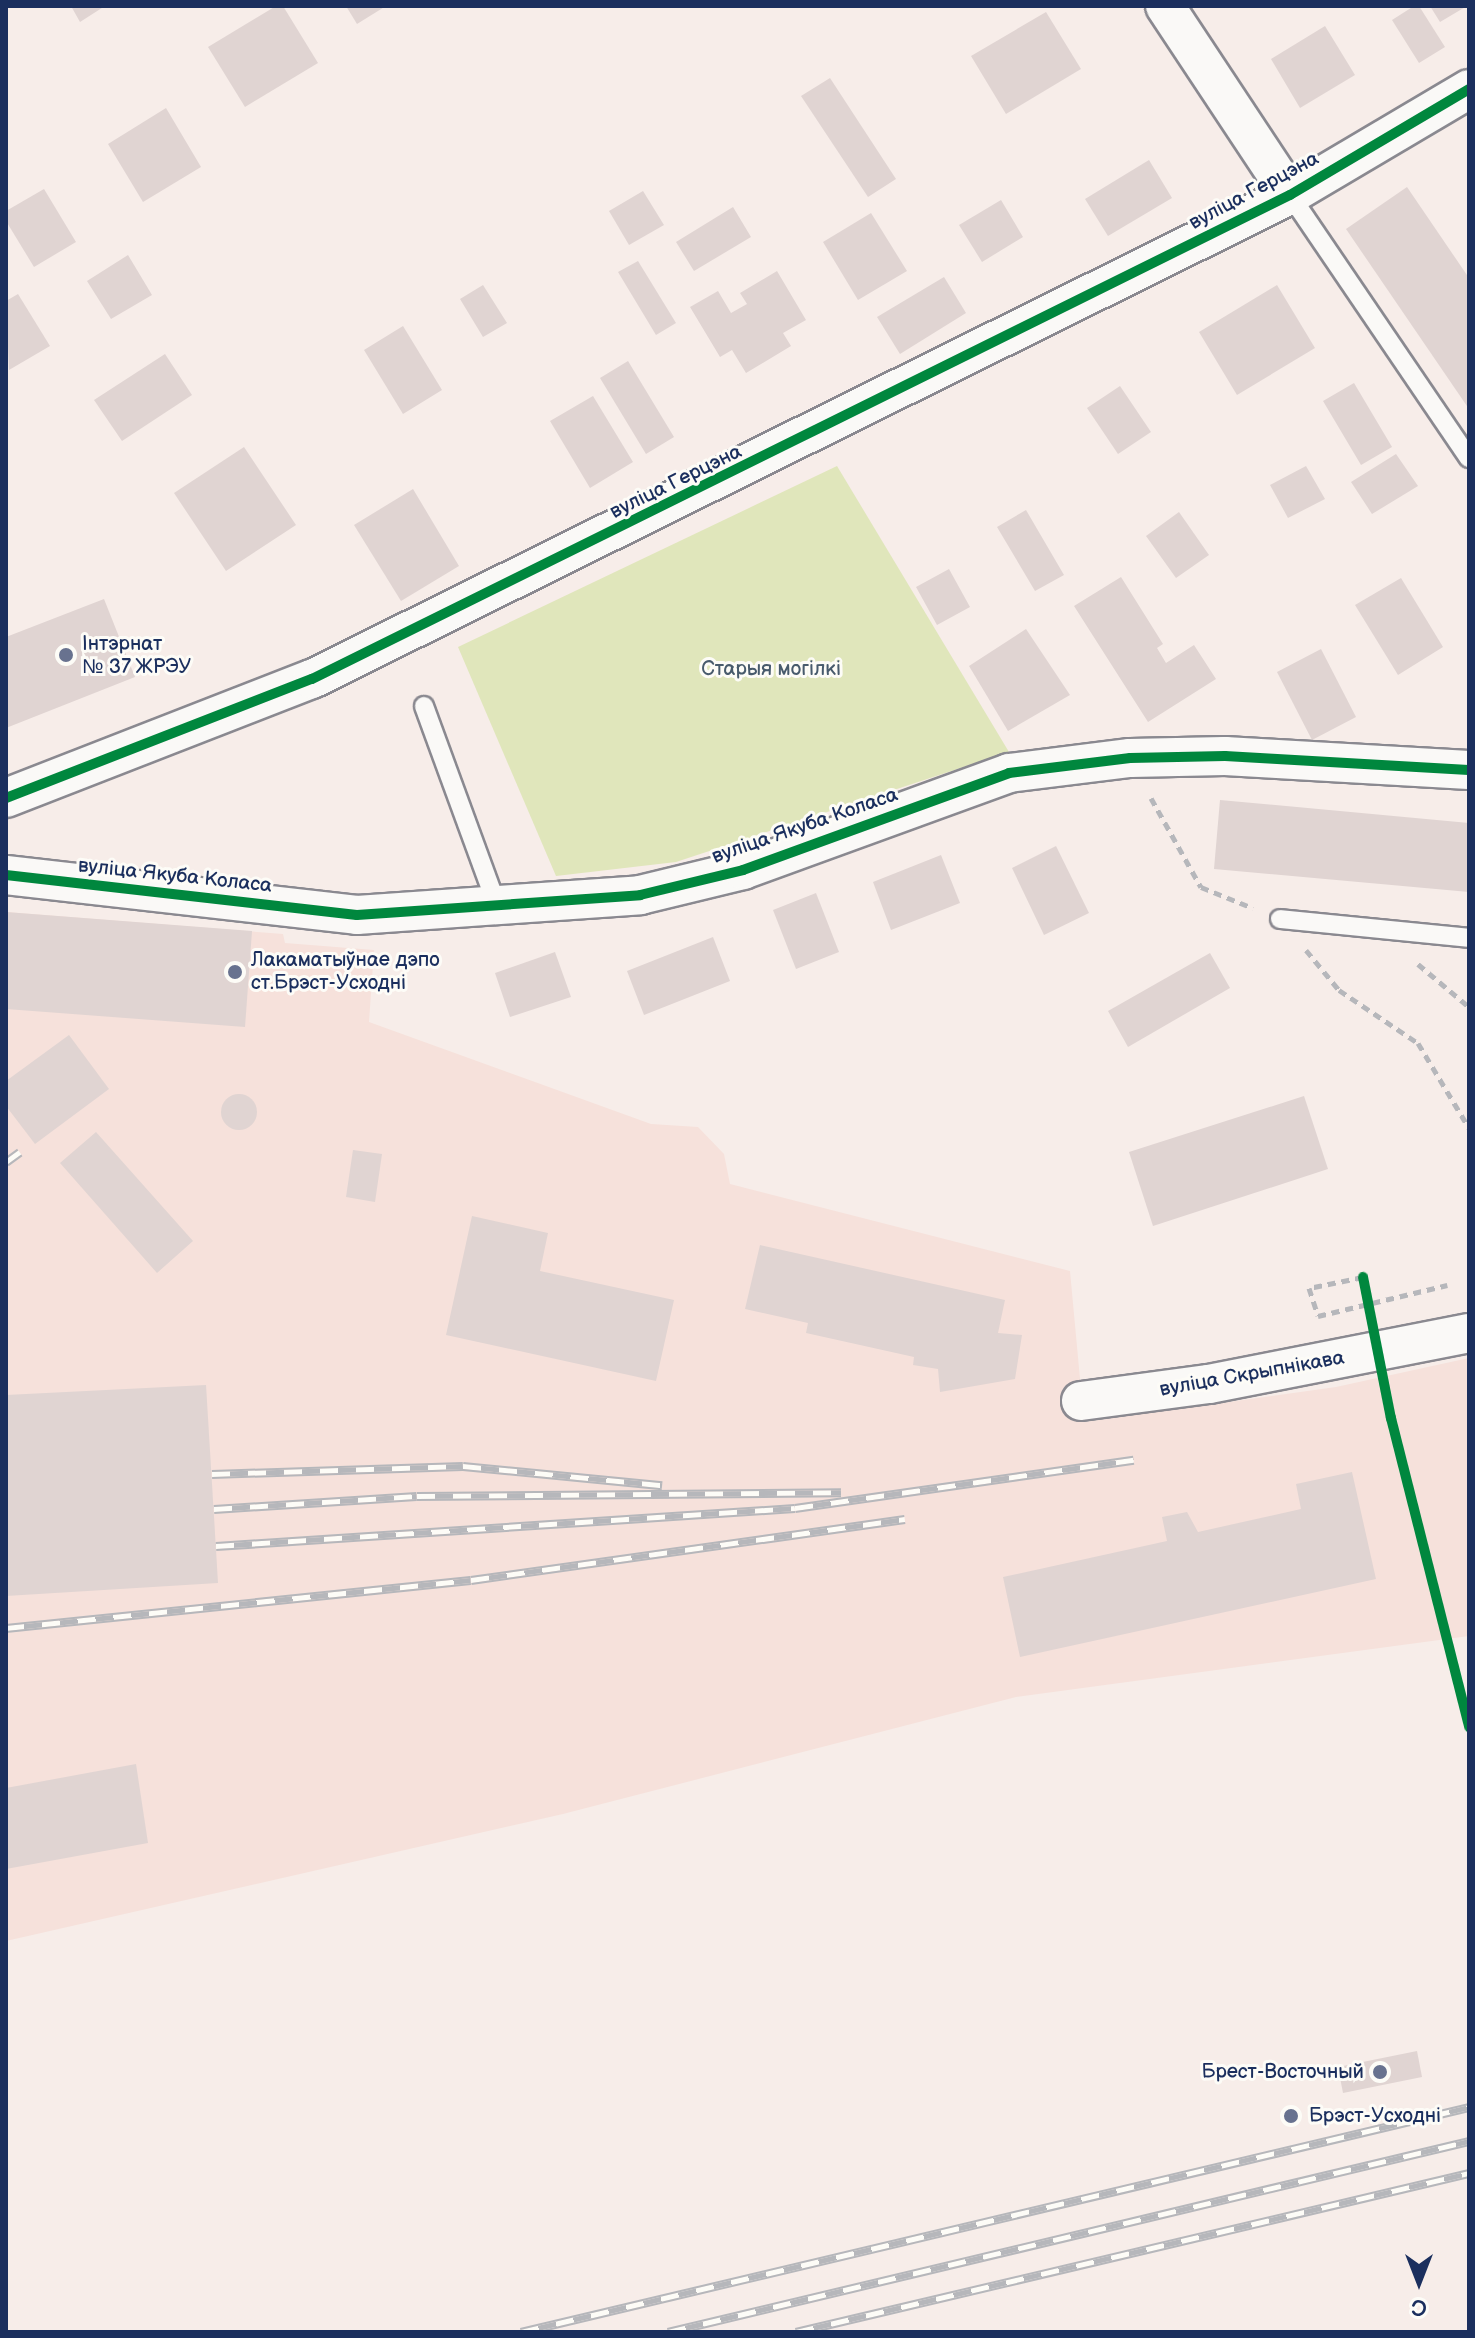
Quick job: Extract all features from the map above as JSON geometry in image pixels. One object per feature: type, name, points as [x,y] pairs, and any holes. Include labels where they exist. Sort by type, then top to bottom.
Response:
[{"type":"street","points":[[1165,6],[1290,195]]},
{"type":"street","name":"вуліца Герцэна","points":[[6,798],[312,679],[1290,195],[1469,89]]},
{"type":"street","name":"вуліца Якуба Коласа","points":[[6,875],[357,915],[640,895],[743,870],[1009,773],[1130,758],[1225,756],[1469,770]]},
{"type":"street","name":"вуліца Скрыпнікава","points":[[1081,1401],[1209,1384],[1469,1333]]},
{"type":"lane","points":[[1290,195],[1469,458]]},
{"type":"lane","points":[[424,706],[497,905]]},
{"type":"lane","points":[[1280,919],[1469,938]]},
{"type":"path","points":[[1380,931],[1469,1007]]},
{"type":"path","points":[[1447,1285],[1318,1316],[1309,1288],[1363,1277],[1391,1418],[1469,1727]]},
{"type":"shaded area","name":"Лакаматыўнае дэпо ст.Брэст-Усходні","points":[[6,912],[283,934],[285,943],[374,950],[369,1022],[651,1124],[698,1127],[724,1154],[730,1184],[1070,1271],[1084,1422],[1336,1387],[1469,1358],[1469,1636],[1016,1697],[563,1814],[6,1941]]},
{"type":"green space","name":"Старыя могілкі","points":[[837,466],[1009,752],[676,862],[556,876],[458,647]]},
{"type":"building","points":[[71,6],[105,6],[80,22]]},
{"type":"building","points":[[276,6],[283,6],[318,63],[245,107],[208,47]]},
{"type":"building","points":[[346,6],[386,6],[357,24]]},
{"type":"building","points":[[1419,6],[1445,47],[1419,63],[1392,20]]},
{"type":"building","points":[[1430,6],[1467,6],[1440,22]]},
{"type":"building","points":[[1046,12],[1081,69],[1006,114],[971,56]]},
{"type":"building","points":[[1325,26],[1355,75],[1300,108],[1271,59]]},
{"type":"building","points":[[830,78],[896,179],[868,197],[801,96]]},
{"type":"building","points":[[166,108],[201,167],[143,202],[108,144]]},
{"type":"building","points":[[1149,160],[1172,198],[1108,236],[1085,199]]},
{"type":"building","points":[[1407,187],[1469,278],[1469,409],[1346,229]]},
{"type":"building","points":[[44,189],[76,242],[34,267],[6,221],[6,211]]},
{"type":"building","points":[[643,191],[664,225],[629,245],[609,211]]},
{"type":"building","points":[[1001,200],[1023,237],[982,262],[959,225]]},
{"type":"building","points":[[733,207],[751,237],[694,271],[676,242]]},
{"type":"building","points":[[871,213],[907,271],[858,300],[823,242]]},
{"type":"building","points":[[128,255],[152,295],[111,319],[87,281]]},
{"type":"building","points":[[638,261],[676,323],[656,335],[618,272]]},
{"type":"building","points":[[777,271],[806,320],[783,333],[791,346],[746,373],[732,350],[720,357],[690,307],[718,291],[731,313],[747,304],[740,293]]},
{"type":"building","points":[[944,277],[966,313],[900,354],[877,317]]},
{"type":"building","points":[[483,285],[507,323],[483,337],[460,299]]},
{"type":"building","points":[[1277,285],[1315,348],[1237,395],[1199,332]]},
{"type":"building","points":[[18,294],[50,346],[9,370],[6,301]]},
{"type":"building","points":[[403,326],[442,390],[403,414],[364,350]]},
{"type":"building","points":[[165,354],[192,395],[122,441],[94,400]]},
{"type":"building","points":[[628,361],[674,437],[646,454],[600,378]]},
{"type":"building","points":[[1354,383],[1392,447],[1361,465],[1323,401]]},
{"type":"building","points":[[1120,386],[1151,432],[1118,454],[1087,408]]},
{"type":"building","points":[[593,396],[633,462],[590,488],[550,421]]},
{"type":"building","points":[[244,447],[296,525],[226,571],[174,493]]},
{"type":"building","points":[[1396,454],[1418,486],[1372,514],[1351,482]]},
{"type":"building","points":[[1306,466],[1325,499],[1288,518],[1270,485]]},
{"type":"building","points":[[413,489],[459,566],[401,601],[354,525]]},
{"type":"building","points":[[1026,510],[1064,575],[1035,591],[997,527]]},
{"type":"building","points":[[1179,512],[1209,555],[1176,578],[1146,536]]},
{"type":"building","points":[[949,569],[970,607],[937,625],[916,587]]},
{"type":"building","points":[[1121,577],[1163,644],[1157,648],[1166,663],[1194,645],[1216,679],[1148,722],[1074,606]]},
{"type":"building","points":[[1401,578],[1443,647],[1398,675],[1355,605]]},
{"type":"building","name":"Інтэрнат № 37 ЖРЭУ","points":[[104,599],[135,677],[6,728],[6,637]]},
{"type":"building","points":[[1026,629],[1070,695],[1008,731],[969,666]]},
{"type":"building","points":[[1321,649],[1356,717],[1312,740],[1277,672]]},
{"type":"building","points":[[1220,800],[1469,823],[1469,892],[1214,869]]},
{"type":"building","points":[[1056,846],[1089,913],[1044,935],[1012,868]]},
{"type":"building","points":[[941,855],[960,903],[891,930],[873,882]]},
{"type":"building","points":[[816,893],[839,952],[796,969],[773,910]]},
{"type":"building","points":[[6,912],[252,931],[245,1027],[6,1009]]},
{"type":"building","points":[[713,937],[730,981],[644,1015],[627,971]]},
{"type":"building","points":[[555,952],[571,997],[510,1017],[495,973]]},
{"type":"building","points":[[1210,953],[1230,988],[1128,1047],[1108,1011]]},
{"type":"building","points":[[69,1035],[109,1089],[35,1144],[6,1106],[6,1081]]},
{"type":"building","points":[[239,1094],[252,1099],[257,1112],[252,1125],[239,1130],[226,1125],[221,1112],[226,1099]]},
{"type":"building","points":[[1304,1096],[1328,1169],[1153,1226],[1129,1152]]},
{"type":"building","points":[[96,1132],[193,1241],[157,1273],[60,1163]]},
{"type":"building","points":[[353,1150],[382,1154],[375,1202],[346,1197]]},
{"type":"building","points":[[472,1216],[548,1233],[540,1271],[674,1300],[656,1381],[446,1335]]},
{"type":"building","points":[[760,1245],[1005,1300],[998,1333],[1022,1335],[1015,1379],[940,1392],[938,1369],[913,1365],[914,1357],[806,1333],[808,1323],[745,1309]]},
{"type":"building","points":[[206,1385],[218,1583],[6,1596],[6,1395]]},
{"type":"building","points":[[1352,1472],[1376,1579],[1020,1657],[1003,1577],[1167,1541],[1162,1517],[1187,1512],[1198,1532],[1301,1509],[1296,1484]]},
{"type":"building","points":[[136,1764],[148,1843],[6,1869],[6,1788]]},
{"type":"building","name":"Брест-Восточный","points":[[1417,2051],[1422,2077],[1343,2093],[1338,2067]]},
{"type":"railway","points":[[6,1162],[20,1152]]},
{"type":"railway","points":[[216,1546],[795,1508],[1134,1460]]},
{"type":"railway","points":[[212,1474],[463,1466],[662,1485]]},
{"type":"railway","points":[[214,1509],[417,1496],[841,1492]]},
{"type":"railway","points":[[6,1628],[471,1580],[905,1519]]},
{"type":"railway","points":[[521,2332],[1469,2107]]},
{"type":"railway","points":[[668,2332],[1469,2141]]},
{"type":"railway","points":[[796,2332],[1469,2173]]},
{"type":"cycle path","points":[[6,798],[312,679],[1290,195],[1469,89]]},
{"type":"cycle path","points":[[6,875],[357,915],[640,895],[743,870],[1009,773],[1130,758],[1225,756],[1469,770]]},
{"type":"cycle path","points":[[1363,1277],[1391,1418],[1469,1727]]},
{"type":"place","name":"Інтэрнат № 37 ЖРЭУ","points":[[66,655]]},
{"type":"place","name":"Лакаматыўнае дэпо ст.Брэст-Усходні","points":[[235,972]]},
{"type":"place","name":"Брест-Восточный","points":[[1380,2072]]},
{"type":"place","name":"Брэст-Усходні","points":[[1291,2116]]}]
